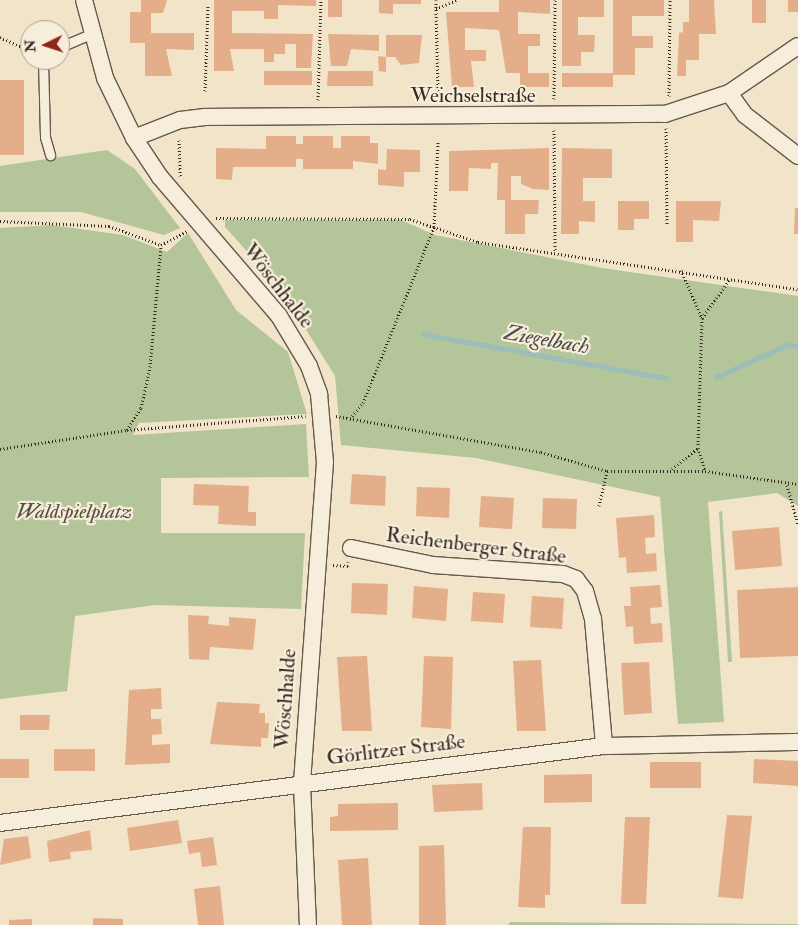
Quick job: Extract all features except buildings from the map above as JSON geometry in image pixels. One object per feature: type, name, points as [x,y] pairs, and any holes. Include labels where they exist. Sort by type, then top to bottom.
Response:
[{"type":"street","name":"Wöschhalde","points":[[84,0],[90,34],[134,138],[160,177],[278,316],[309,366],[322,415],[325,462],[302,784],[308,925]]},
{"type":"street","name":"Weichselstraße","points":[[134,138],[180,120],[206,117],[639,118],[665,114],[729,93],[798,46]]},
{"type":"street","points":[[729,93],[745,115],[798,156]]},
{"type":"street","name":"Reichenberger Straße","points":[[351,548],[433,565],[563,574],[576,579],[585,591],[594,619],[604,746]]},
{"type":"street","name":"Görlitzer Straße","points":[[0,823],[604,746],[798,742]]},
{"type":"lane","points":[[70,43],[90,34]]},
{"type":"lane","points":[[43,70],[45,137],[50,156]]},
{"type":"path","points":[[318,103],[321,0]]},
{"type":"path","points":[[436,0],[438,91]]},
{"type":"path","points":[[436,9],[456,0]]},
{"type":"path","points":[[554,105],[555,0]]},
{"type":"path","points":[[668,102],[670,0]]},
{"type":"path","points":[[205,91],[208,6]]},
{"type":"path","points":[[0,37],[20,46]]},
{"type":"path","points":[[666,122],[666,225]]},
{"type":"path","points":[[554,130],[555,252]]},
{"type":"path","points":[[179,140],[180,179]]},
{"type":"path","points":[[352,416],[363,403],[434,227],[438,142]]},
{"type":"path","points":[[214,218],[410,219],[478,242],[681,270],[798,289]]},
{"type":"path","points":[[0,221],[109,226],[161,245]]},
{"type":"path","points":[[161,245],[190,228]]},
{"type":"path","points":[[127,430],[141,408],[150,367],[161,245]]},
{"type":"path","points":[[681,270],[702,318],[698,448],[705,471]]},
{"type":"path","points":[[702,318],[730,279]]},
{"type":"path","points":[[0,449],[127,430],[322,415],[352,416],[416,432],[541,452],[607,471],[672,469],[705,471],[787,485],[798,484]]},
{"type":"path","points":[[672,469],[698,448]]},
{"type":"path","points":[[599,506],[607,471]]},
{"type":"path","points":[[787,485],[798,525]]},
{"type":"path","points":[[317,564],[348,566],[351,548]]},
{"type":"green space","points":[[107,150],[135,169],[180,228],[164,235],[81,212],[0,212],[0,166]]},
{"type":"green space","points":[[225,220],[401,220],[435,235],[602,268],[798,296],[798,506],[777,493],[708,502],[724,722],[678,724],[660,497],[476,458],[341,445],[335,376],[280,288],[225,227]]},
{"type":"green space","name":"Waldspielplatz","points":[[52,225],[123,235],[167,252],[188,233],[236,310],[288,352],[307,414],[139,423],[133,435],[306,424],[309,477],[161,478],[161,533],[305,533],[301,609],[155,605],[75,616],[67,691],[0,699],[0,228]]},
{"type":"green space","points":[[722,511],[732,662],[728,662],[719,512]]},
{"type":"green space","points":[[510,922],[798,924],[798,925],[508,925]]},
{"type":"waterway","name":"Ziegelbach","points":[[423,334],[666,378]]},
{"type":"waterway","name":"Ziegelbach","points":[[716,377],[787,345],[798,346]]}]
